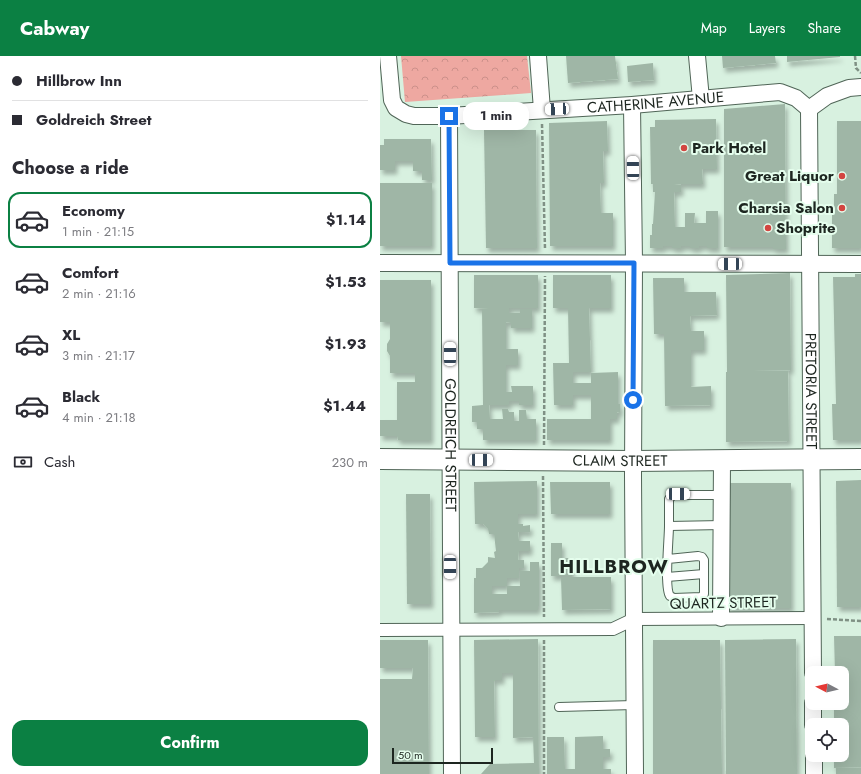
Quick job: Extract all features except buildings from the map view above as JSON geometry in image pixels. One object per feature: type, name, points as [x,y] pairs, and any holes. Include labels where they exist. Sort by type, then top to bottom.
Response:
[{"type":"street","points":[[385,79],[388,56]]},
{"type":"street","points":[[538,56],[542,110]]},
{"type":"street","points":[[697,56],[701,99]]},
{"type":"street","name":"CATHERINE AVENUE","points":[[385,79],[396,108],[401,112],[414,116],[449,116],[542,110],[780,92],[796,98],[808,109]]},
{"type":"street","points":[[808,109],[827,96],[849,88],[861,87]]},
{"type":"street","points":[[632,104],[634,263],[633,460],[635,774]]},
{"type":"street","name":"PRETORIA STREET","points":[[808,109],[813,666]]},
{"type":"street","name":"GOLDREICH STREET","points":[[449,116],[450,629],[452,774]]},
{"type":"street","points":[[380,263],[861,264]]},
{"type":"street","name":"CLAIM STREET","points":[[380,459],[861,459]]},
{"type":"street","points":[[721,618],[722,460]]},
{"type":"street","name":"QUARTZ STREET","points":[[634,619],[812,618]]},
{"type":"street","points":[[380,630],[613,629],[634,619]]},
{"type":"street","points":[[814,762],[814,774]]},
{"type":"lane","points":[[668,559],[698,556],[702,557],[704,560],[705,590],[701,597],[674,598],[668,593],[668,559],[669,499],[673,495],[722,494]]},
{"type":"lane","points":[[669,526],[722,524]]},
{"type":"lane","points":[[668,577],[704,574]]},
{"type":"lane","points":[[559,707],[634,705]]},
{"type":"path","points":[[855,56],[856,68],[861,74]]},
{"type":"path","points":[[542,110],[545,263],[543,460],[544,624]]},
{"type":"path","points":[[812,618],[861,621]]},
{"type":"path","points":[[544,632],[544,774]]},
{"type":"green space","points":[[401,56],[527,56],[531,93],[405,102]]},
{"type":"place","name":"Park Hotel","points":[[684,148]]},
{"type":"place","name":"Great Liquor","points":[[842,176]]},
{"type":"place","name":"Charsia Salon","points":[[842,208]]},
{"type":"place","name":"Shoprite","points":[[768,228]]},
{"type":"district","name":"HILLBROW","points":[[614,566]]},
{"type":"route","points":[[449,116],[450,263],[634,263],[633,400]]}]
